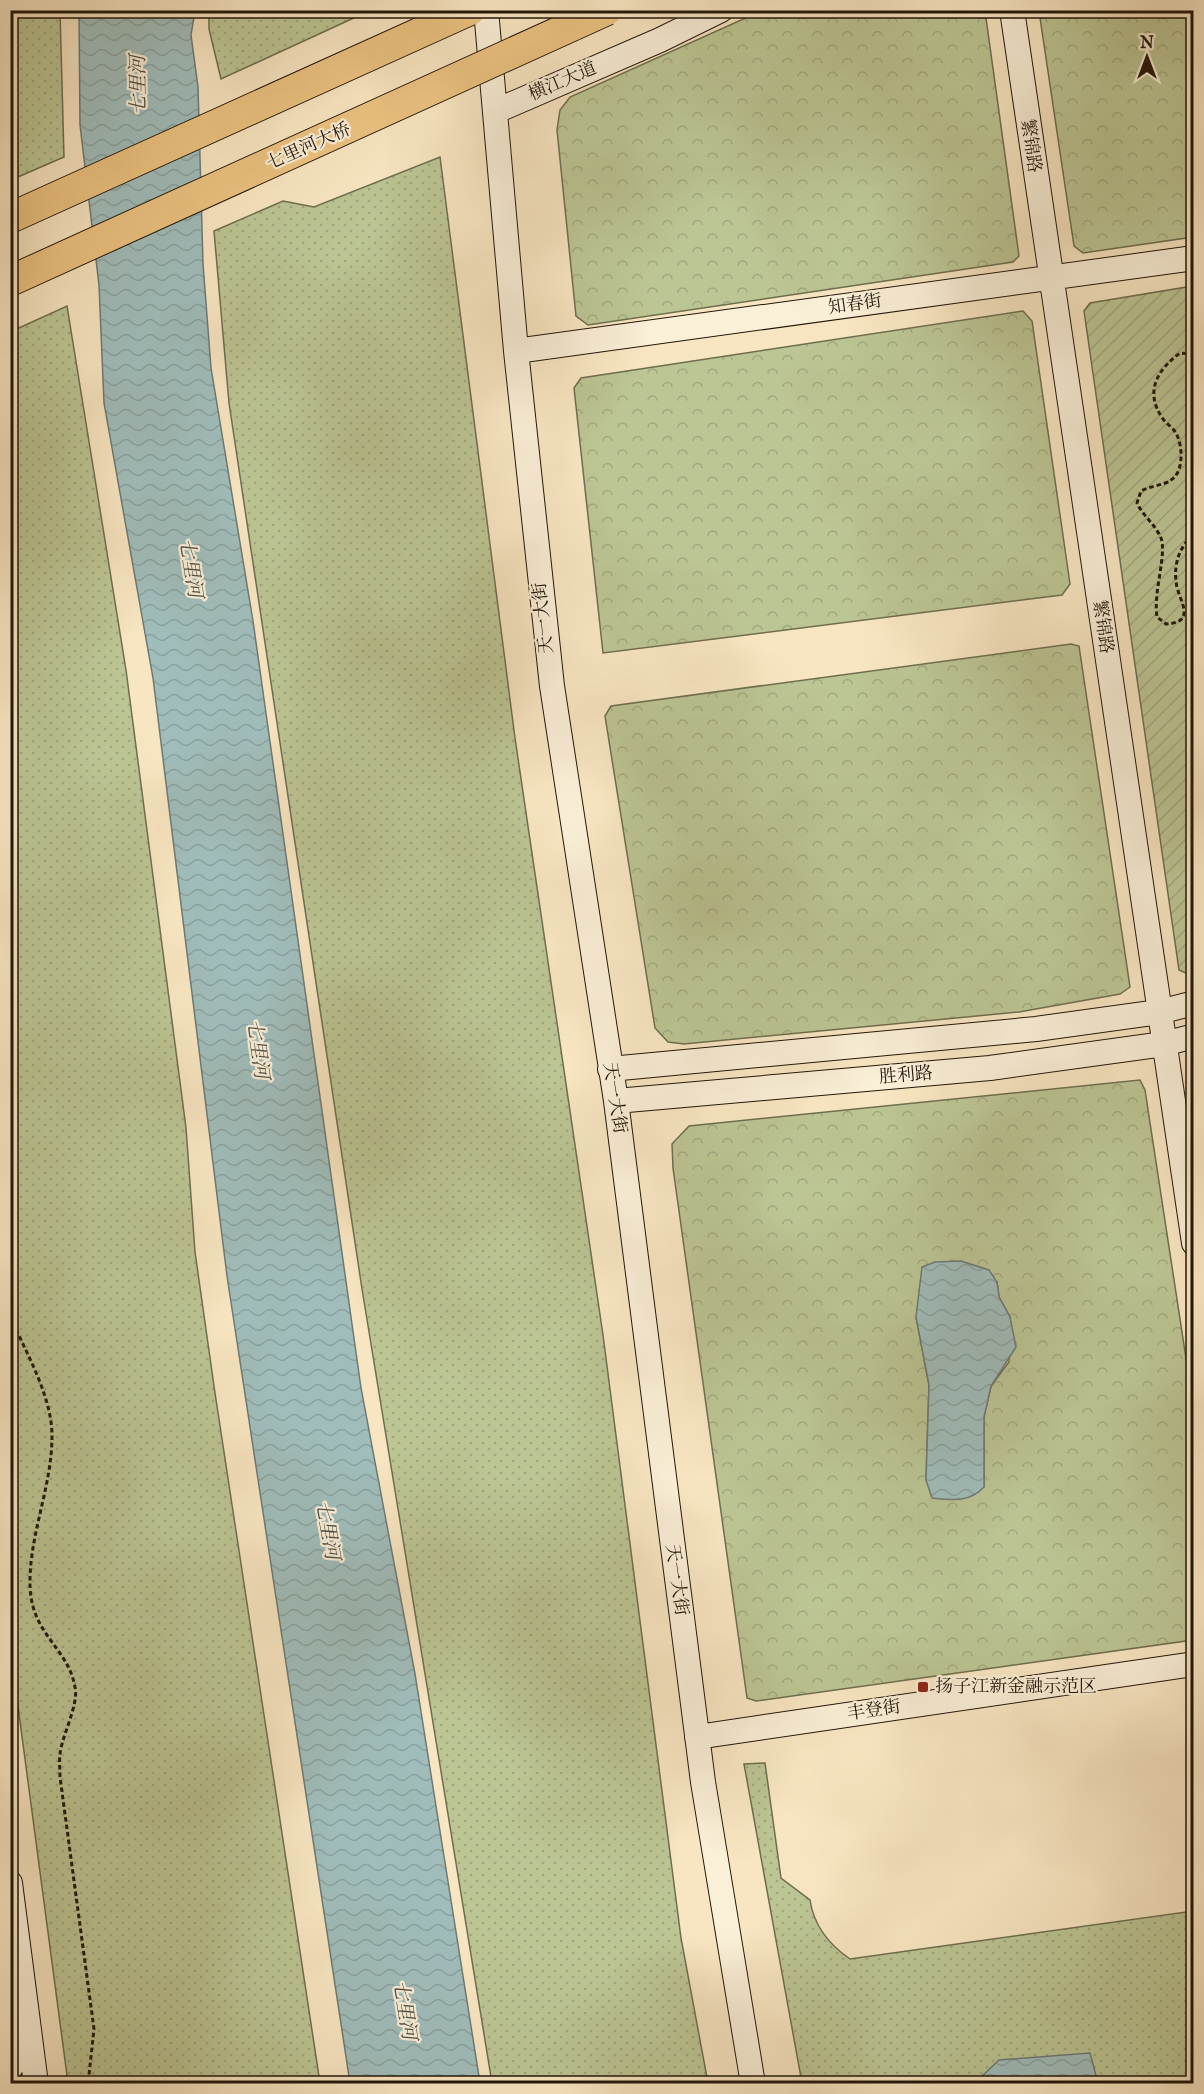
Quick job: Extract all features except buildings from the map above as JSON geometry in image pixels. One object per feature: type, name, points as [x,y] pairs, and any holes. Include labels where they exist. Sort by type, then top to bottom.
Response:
[{"type":"highway","points":[[10,218],[470,10]]},
{"type":"highway","name":"七里河大桥","points":[[10,281],[607,10]]},
{"type":"street","points":[[486,10],[496,111]]},
{"type":"street","name":"横江大道","points":[[496,111],[660,40],[721,10]]},
{"type":"street","name":"繁锦路","points":[[1011,10],[1049,279],[1194,1243]]},
{"type":"street","name":"天一大街","points":[[496,111],[516,351],[552,686],[616,1101],[697,1737],[753,2084]]},
{"type":"street","name":"知春街","points":[[516,351],[1194,258]]},
{"type":"street","points":[[610,1069],[955,1038],[1159,1012],[1194,1004]]},
{"type":"street","name":"胜利路","points":[[616,1101],[990,1068],[1164,1044],[1194,1036]]},
{"type":"street","name":"丰登街","points":[[697,1737],[1194,1664]]},
{"type":"street","points":[[10,1883],[36,2084]]},
{"type":"street","points":[[10,2068],[19,2056],[26,2001]]},
{"type":"path","points":[[1194,354],[1180,353],[1163,365],[1155,384],[1154,403],[1163,419],[1176,434],[1181,456],[1179,472],[1170,482],[1154,484],[1141,491],[1137,503],[1161,539],[1162,557],[1154,600],[1157,617],[1166,624],[1177,624],[1183,618],[1185,608],[1176,582],[1177,559],[1184,543],[1194,534]]},
{"type":"path","points":[[10,1316],[45,1401],[52,1435],[34,1537],[30,1585],[33,1611],[44,1634],[66,1662],[76,1689],[60,1754],[60,1777],[94,2029],[88,2084]]},
{"type":"green space","points":[[11,10],[60,11],[64,157],[11,180]]},
{"type":"green space","points":[[209,10],[369,11],[221,79],[209,29]]},
{"type":"green space","points":[[761,11],[985,11],[1019,256],[1013,262],[588,325],[576,316],[557,130],[560,110],[570,97]]},
{"type":"green space","points":[[1039,11],[1193,11],[1193,237],[1083,253],[1074,246]]},
{"type":"green space","points":[[440,157],[515,738],[603,1335],[681,1938],[708,2083],[492,2083],[362,1289],[229,403],[214,231],[283,201],[314,207]]},
{"type":"green space","points":[[1193,286],[1194,974],[1190,975],[1179,970],[1084,311],[1090,303]]},
{"type":"green space","points":[[67,306],[126,670],[186,1128],[195,1252],[320,2083],[68,2083],[10,1646],[10,332]]},
{"type":"green space","points":[[1023,311],[1032,321],[1070,584],[1062,595],[603,653],[574,388],[581,378]]},
{"type":"green space","points":[[1071,644],[1079,646],[1130,987],[1120,994],[1019,1012],[684,1044],[668,1042],[655,1028],[605,716],[611,706]]},
{"type":"green space","points":[[1140,1080],[1145,1090],[1193,1404],[1193,1640],[756,1701],[747,1698],[673,1168],[672,1144],[689,1126]],"holes":[[[997,1282],[999,1297],[1010,1317],[1009,1362],[991,1386],[984,1417],[984,1487],[926,1480],[929,1385],[916,1317]]]},
{"type":"green space","points":[[765,1763],[781,1878],[810,1900],[823,1934],[850,1959],[1193,1911],[1193,2083],[802,2083],[744,1764]]},
{"type":"water","name":"七里河","points":[[79,11],[195,11],[191,35],[198,87],[203,264],[211,368],[253,621],[361,1388],[415,1674],[480,2083],[350,2083],[227,1276],[153,678],[104,403],[99,285],[80,125]]},
{"type":"water","points":[[961,1261],[989,1270],[997,1282],[999,1297],[1010,1317],[1016,1347],[991,1386],[984,1417],[984,1487],[966,1498],[932,1498],[926,1480],[929,1385],[916,1317],[922,1267],[935,1262]]},
{"type":"water","points":[[1090,2053],[1098,2083],[954,2083],[979,2079],[999,2060]]},
{"type":"place","name":"扬子江新金融示范区","points":[[923,1687]]}]
